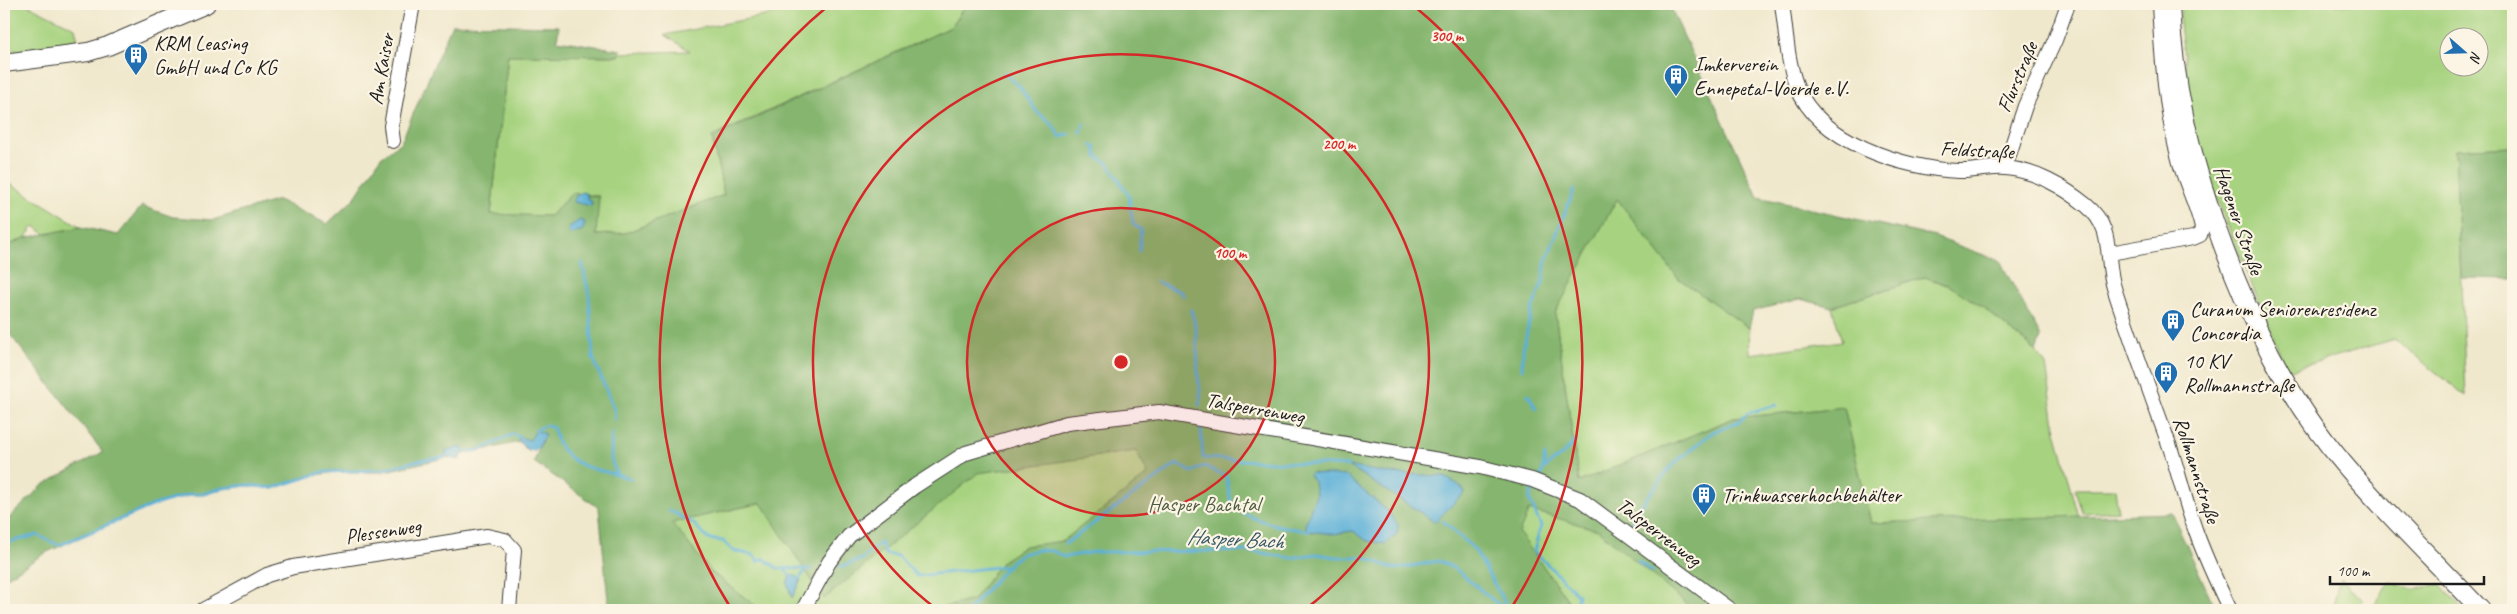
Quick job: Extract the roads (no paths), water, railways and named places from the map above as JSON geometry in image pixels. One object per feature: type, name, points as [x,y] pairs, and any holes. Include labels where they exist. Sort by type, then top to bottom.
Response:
[{"type":"main road","points":[[4,63],[88,52],[108,46],[206,4]]},
{"type":"main road","name":"Hagener Straße","points":[[2170,4],[2176,82],[2190,147],[2235,280],[2271,357],[2296,399],[2343,464],[2481,610]]},
{"type":"street","name":"Am Kaiser","points":[[393,141],[391,126],[412,4]]},
{"type":"street","name":"Feldstraße","points":[[1782,4],[1792,68],[1797,87],[1814,115],[1826,127],[1844,139],[1879,154],[1928,168],[1961,171],[2005,168],[2047,180],[2086,206],[2105,231],[2110,253]]},
{"type":"street","name":"Flurstraße","points":[[2005,168],[2025,106],[2055,40],[2068,4]]},
{"type":"street","points":[[2110,253],[2194,238],[2200,235],[2202,228],[2180,164],[2168,111],[2163,78],[2159,4]]},
{"type":"street","name":"Rollmannstraße","points":[[2110,253],[2114,288],[2170,449],[2196,532],[2230,610]]},
{"type":"street","name":"Talsperrenweg","points":[[803,610],[829,562],[849,536],[900,497],[966,454],[1067,423],[1159,412],[1480,467],[1532,480],[1580,499],[1730,610]]},
{"type":"street","name":"Plessenweg","points":[[205,610],[267,575],[293,567],[487,536],[505,540],[514,550],[509,610]]},
{"type":"water","points":[[582,192],[587,194],[587,198],[592,202],[591,206],[573,202],[576,196]]},
{"type":"water","points":[[580,220],[585,222],[583,230],[571,234],[568,232],[569,227]]},
{"type":"water","points":[[536,430],[545,434],[539,447],[528,451],[518,440],[519,437],[530,440]]},
{"type":"water","points":[[462,447],[464,452],[459,460],[445,457],[446,450]]},
{"type":"water","points":[[1348,466],[1387,473],[1443,476],[1459,485],[1465,492],[1435,522]]},
{"type":"water","points":[[1311,473],[1346,476],[1389,512],[1398,525],[1397,534],[1386,544],[1367,541],[1353,531],[1333,534],[1308,531],[1305,525],[1316,495],[1314,482],[1309,475]]},
{"type":"water","points":[[790,575],[795,575],[801,580],[792,598],[787,583]]},
{"type":"waterway","points":[[1004,73],[1019,86],[1037,112],[1052,124],[1060,137],[1069,134]]},
{"type":"waterway","points":[[1081,133],[1084,124]]},
{"type":"waterway","points":[[1091,145],[1096,148],[1097,157],[1108,163],[1129,196],[1133,224],[1141,230],[1139,251]]},
{"type":"waterway","points":[[1522,369],[1523,350],[1532,309],[1543,282],[1545,263],[1574,190]]},
{"type":"waterway","points":[[582,263],[589,295],[593,358],[614,409],[615,420]]},
{"type":"waterway","points":[[1157,282],[1181,292],[1184,296]]},
{"type":"waterway","points":[[1191,310],[1197,342],[1199,405]]},
{"type":"waterway","points":[[1528,394],[1536,408]]},
{"type":"waterway","points":[[1634,532],[1631,526],[1633,516],[1672,465],[1713,432],[1740,421],[1748,413],[1776,405]]},
{"type":"waterway","points":[[536,430],[546,425],[553,428],[557,441],[565,453],[582,465],[631,479]]},
{"type":"waterway","points":[[1201,429],[1203,458],[1348,466]]},
{"type":"waterway","points":[[612,433],[611,459],[616,473]]},
{"type":"waterway","points":[[464,452],[481,450],[513,434],[519,437]]},
{"type":"waterway","points":[[1541,477],[1543,469],[1563,454],[1576,440]]},
{"type":"waterway","points":[[1543,469],[1545,455]]},
{"type":"waterway","points":[[10,542],[37,535],[56,544],[62,544],[154,505],[191,494],[203,494],[223,488],[247,485],[273,488],[323,472],[380,470],[416,461],[445,457]]},
{"type":"waterway","points":[[1065,544],[1177,464],[1192,472],[1204,466],[1226,476],[1232,506],[1241,512],[1278,526],[1308,531]]},
{"type":"waterway","points":[[1533,488],[1529,499],[1541,526],[1534,551],[1578,595],[1575,610]]},
{"type":"waterway","points":[[669,510],[694,524],[708,539],[723,541],[733,551],[754,555],[758,562],[763,558],[777,568],[811,569]]},
{"type":"waterway","points":[[1443,521],[1475,550],[1509,610]]},
{"type":"waterway","points":[[840,567],[862,559],[881,542],[885,554],[898,556],[917,576],[1006,566]]},
{"type":"waterway","name":"Hasper Bach","points":[[969,610],[1011,562],[1022,554],[1038,550],[1053,551],[1064,557],[1095,552],[1251,551],[1290,558],[1316,554],[1336,557],[1364,557],[1395,569],[1439,561],[1458,571],[1490,598],[1508,610]]},
{"type":"waterway","points":[[1638,561],[1652,572]]},
{"type":"waterway","points":[[785,570],[790,575]]},
{"type":"waterway","points":[[799,579],[806,570]]},
{"type":"place","name":"KRM Leasing GmbH und Co KG","points":[[136,76]]},
{"type":"place","name":"Imkerverein Ennepetal-Voerde e.V.","points":[[1676,97]]},
{"type":"place","name":"Curanum Seniorenresidenz Concordia","points":[[2173,342]]},
{"type":"place","name":"10 KV Rollmannstraße","points":[[2166,394]]},
{"type":"place","name":"Trinkwasserhochbehälter","points":[[1704,516]]},
{"type":"park label","name":"Hasper Bachtal","points":[[1204,504]]}]
